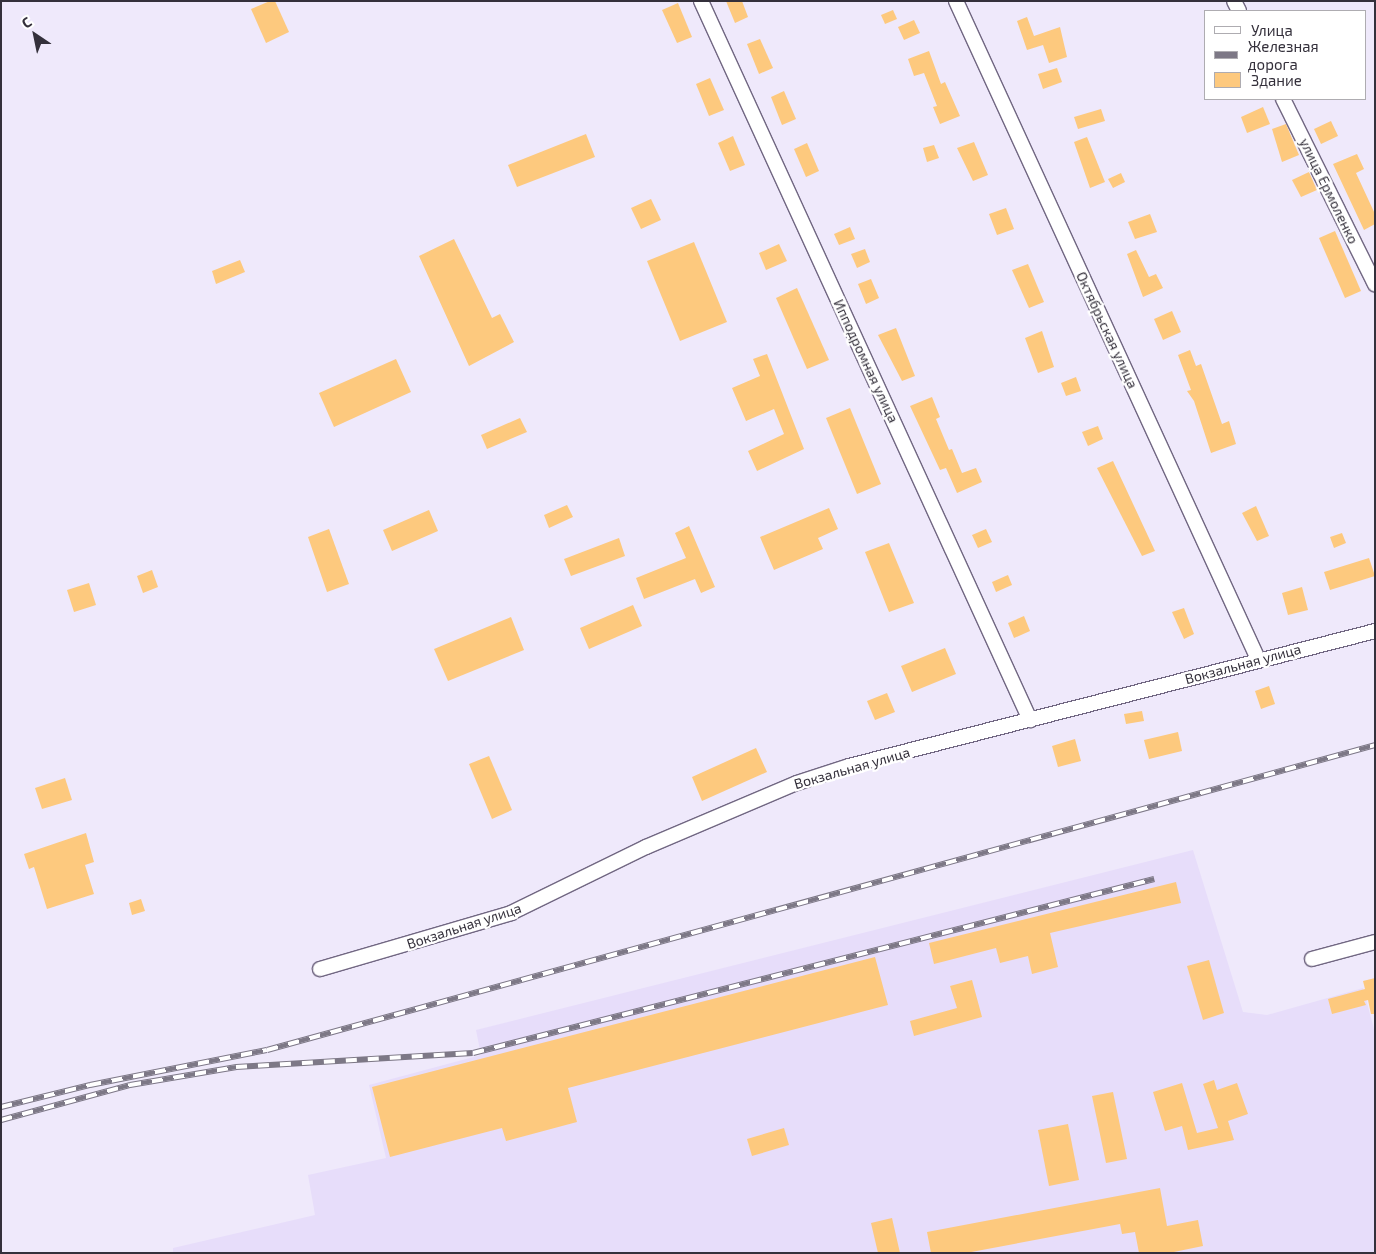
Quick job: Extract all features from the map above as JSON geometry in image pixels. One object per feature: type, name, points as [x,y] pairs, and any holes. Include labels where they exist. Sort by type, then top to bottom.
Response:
[{"type":"street","name":"Ипподромная улица","points":[[702,1],[1030,720]]},
{"type":"street","name":"Октябрьская улица","points":[[956,1],[1258,659]]},
{"type":"street","name":"улица Ермоленко","points":[[1283,100],[1375,284]]},
{"type":"street","name":"Вокзальная улица","points":[[320,969],[511,913],[646,846],[797,783],[849,766],[1258,659],[1375,631]]},
{"type":"street","points":[[1312,959],[1375,942]]},
{"type":"shaded area","points":[[1193,850],[1243,1012],[1267,1015],[1363,988],[1375,1033],[1375,1253],[173,1253],[173,1248],[315,1215],[308,1175],[386,1158],[369,1085],[481,1055],[476,1030]]},
{"type":"building","points":[[270,1],[275,1],[289,32],[266,43],[251,9]]},
{"type":"building","points":[[726,1],[742,1],[748,17],[735,23]]},
{"type":"building","points":[[678,3],[692,37],[677,43],[662,10]]},
{"type":"building","points":[[893,10],[897,19],[885,24],[881,15]]},
{"type":"building","points":[[1027,17],[1034,36],[1060,27],[1067,57],[1049,63],[1043,45],[1027,50],[1017,21]]},
{"type":"building","points":[[914,20],[920,33],[904,40],[898,27]]},
{"type":"building","points":[[760,39],[773,68],[759,74],[747,44]]},
{"type":"building","points":[[929,51],[941,84],[945,82],[960,116],[940,124],[933,107],[937,106],[924,73],[914,76],[908,59]]},
{"type":"building","points":[[1057,68],[1062,82],[1043,89],[1038,74]]},
{"type":"building","points":[[710,78],[724,110],[709,116],[696,84]]},
{"type":"building","points":[[784,91],[796,119],[782,125],[771,97]]},
{"type":"building","points":[[1263,107],[1270,124],[1247,133],[1241,117]]},
{"type":"building","points":[[1101,109],[1105,121],[1078,129],[1074,117]]},
{"type":"building","points":[[1331,121],[1338,136],[1321,144],[1314,129]]},
{"type":"building","points":[[1286,124],[1299,155],[1282,162],[1272,129]]},
{"type":"building","points":[[586,134],[595,157],[517,187],[508,165]]},
{"type":"building","points":[[733,136],[745,165],[730,171],[718,143]]},
{"type":"building","points":[[1087,137],[1105,182],[1090,188],[1074,142]]},
{"type":"building","points":[[974,142],[988,175],[973,181],[957,148]]},
{"type":"building","points":[[807,143],[819,171],[806,177],[794,149]]},
{"type":"building","points":[[934,145],[939,158],[927,162],[923,148]]},
{"type":"building","points":[[1357,154],[1364,169],[1356,173],[1375,214],[1375,224],[1364,230],[1333,164]]},
{"type":"building","points":[[1309,172],[1317,190],[1301,197],[1292,180]]},
{"type":"building","points":[[1121,173],[1125,182],[1113,188],[1108,179]]},
{"type":"building","points":[[651,199],[661,220],[641,229],[631,208]]},
{"type":"building","points":[[1006,208],[1014,229],[997,235],[989,214]]},
{"type":"building","points":[[1150,214],[1157,232],[1135,239],[1128,222]]},
{"type":"building","points":[[850,227],[855,239],[839,245],[834,234]]},
{"type":"building","points":[[1335,231],[1361,291],[1345,298],[1319,238]]},
{"type":"building","points":[[454,239],[492,318],[500,314],[514,342],[469,366],[419,256]]},
{"type":"building","points":[[694,242],[727,322],[680,341],[647,261]]},
{"type":"building","points":[[779,244],[787,261],[766,270],[759,253]]},
{"type":"building","points":[[865,249],[870,262],[857,268],[851,254]]},
{"type":"building","points":[[1136,250],[1149,277],[1156,274],[1163,288],[1143,297],[1127,254]]},
{"type":"building","points":[[240,260],[245,272],[216,284],[212,271]]},
{"type":"building","points":[[1028,264],[1044,302],[1029,308],[1012,270]]},
{"type":"building","points":[[871,279],[879,298],[866,304],[858,284]]},
{"type":"building","points":[[797,288],[829,360],[807,369],[776,298]]},
{"type":"building","points":[[1172,311],[1181,332],[1163,340],[1154,319]]},
{"type":"building","points":[[896,328],[915,376],[902,381],[878,335]]},
{"type":"building","points":[[1042,331],[1054,367],[1038,373],[1025,338]]},
{"type":"building","points":[[1190,350],[1196,366],[1201,364],[1222,424],[1229,421],[1236,444],[1211,453],[1194,401],[1187,391],[1191,390],[1178,355]]},
{"type":"building","points":[[767,354],[804,449],[757,471],[748,451],[784,434],[774,409],[746,421],[732,388],[760,376],[753,359]]},
{"type":"building","points":[[396,359],[411,392],[334,427],[319,393]]},
{"type":"building","points":[[1076,377],[1081,391],[1066,396],[1061,383]]},
{"type":"building","points":[[932,397],[940,417],[936,419],[949,450],[952,449],[962,473],[976,468],[982,482],[957,493],[946,468],[940,470],[910,406]]},
{"type":"building","points":[[850,408],[881,484],[857,494],[826,418]]},
{"type":"building","points":[[520,418],[527,432],[487,449],[481,435]]},
{"type":"building","points":[[1098,426],[1103,439],[1088,446],[1082,432]]},
{"type":"building","points":[[1113,461],[1155,551],[1142,556],[1097,468]]},
{"type":"building","points":[[567,505],[573,517],[549,528],[544,515]]},
{"type":"building","points":[[1256,506],[1269,536],[1257,541],[1242,513]]},
{"type":"building","points":[[829,508],[838,529],[818,538],[823,549],[774,570],[760,537]]},
{"type":"building","points":[[429,510],[438,531],[392,551],[383,530]]},
{"type":"building","points":[[689,526],[715,587],[701,593],[695,579],[644,599],[636,578],[686,558],[675,533]]},
{"type":"building","points":[[329,529],[349,584],[327,592],[308,537]]},
{"type":"building","points":[[986,529],[992,542],[978,548],[972,535]]},
{"type":"building","points":[[1342,533],[1346,543],[1334,548],[1330,537]]},
{"type":"building","points":[[619,538],[625,556],[571,576],[564,559]]},
{"type":"building","points":[[889,543],[914,603],[889,612],[865,552]]},
{"type":"building","points":[[1369,558],[1375,576],[1330,590],[1324,572]]},
{"type":"building","points":[[152,570],[158,587],[143,593],[137,576]]},
{"type":"building","points":[[1008,575],[1012,585],[996,592],[992,582]]},
{"type":"building","points":[[89,583],[96,605],[74,612],[67,590]]},
{"type":"building","points":[[1302,587],[1308,610],[1288,615],[1282,593]]},
{"type":"building","points":[[633,605],[642,626],[589,649],[580,628]]},
{"type":"building","points":[[1184,608],[1194,634],[1184,639],[1172,612]]},
{"type":"building","points":[[1024,616],[1030,631],[1014,638],[1008,623]]},
{"type":"building","points":[[511,617],[524,650],[448,681],[434,649]]},
{"type":"building","points":[[945,648],[956,674],[912,692],[901,666]]},
{"type":"building","points":[[1269,686],[1275,704],[1261,709],[1255,691]]},
{"type":"building","points":[[887,693],[895,712],[875,720],[867,701]]},
{"type":"building","points":[[1142,711],[1144,721],[1126,724],[1124,714]]},
{"type":"building","points":[[1178,732],[1182,751],[1149,759],[1144,740]]},
{"type":"building","points":[[1075,739],[1081,761],[1058,767],[1052,746]]},
{"type":"building","points":[[756,748],[767,772],[702,801],[692,777]]},
{"type":"building","points":[[489,756],[512,810],[492,819],[469,764]]},
{"type":"building","points":[[65,778],[72,800],[42,809],[35,788]]},
{"type":"building","points":[[86,833],[94,862],[85,865],[94,894],[47,909],[34,867],[29,869],[24,854]]},
{"type":"building","points":[[1176,882],[1181,903],[1050,933],[1058,967],[1032,974],[1028,956],[1000,963],[996,948],[934,964],[929,943]]},
{"type":"building","points":[[141,899],[145,911],[132,915],[129,903]]},
{"type":"building","points":[[875,957],[888,1005],[568,1088],[577,1122],[506,1141],[502,1128],[390,1157],[372,1087]]},
{"type":"building","points":[[1209,960],[1224,1013],[1203,1020],[1187,966]]},
{"type":"building","points":[[1375,978],[1375,1014],[1371,1014],[1368,1000],[1364,1001],[1366,1005],[1332,1014],[1328,999],[1365,989],[1363,981]]},
{"type":"building","points":[[972,980],[982,1017],[914,1036],[910,1021],[957,1008],[950,986]]},
{"type":"building","points":[[1214,1080],[1217,1090],[1237,1083],[1248,1114],[1228,1121],[1234,1140],[1188,1150],[1182,1126],[1165,1131],[1153,1092],[1182,1083],[1197,1133],[1218,1128],[1203,1084]]},
{"type":"building","points":[[1113,1092],[1127,1159],[1106,1163],[1092,1096]]},
{"type":"building","points":[[1068,1124],[1079,1180],[1049,1186],[1038,1130]]},
{"type":"building","points":[[784,1128],[789,1145],[752,1156],[747,1139]]},
{"type":"building","points":[[1160,1188],[1167,1226],[1198,1220],[1203,1246],[1169,1253],[1139,1253],[1135,1232],[1122,1234],[1120,1224],[966,1253],[931,1253],[927,1232]]},
{"type":"building","points":[[892,1218],[900,1253],[878,1253],[871,1223]]},
{"type":"railway","points":[[1,1107],[90,1085],[267,1050],[1375,745]]},
{"type":"railway","points":[[1,1120],[130,1085],[236,1067],[473,1053],[1154,879]]}]
